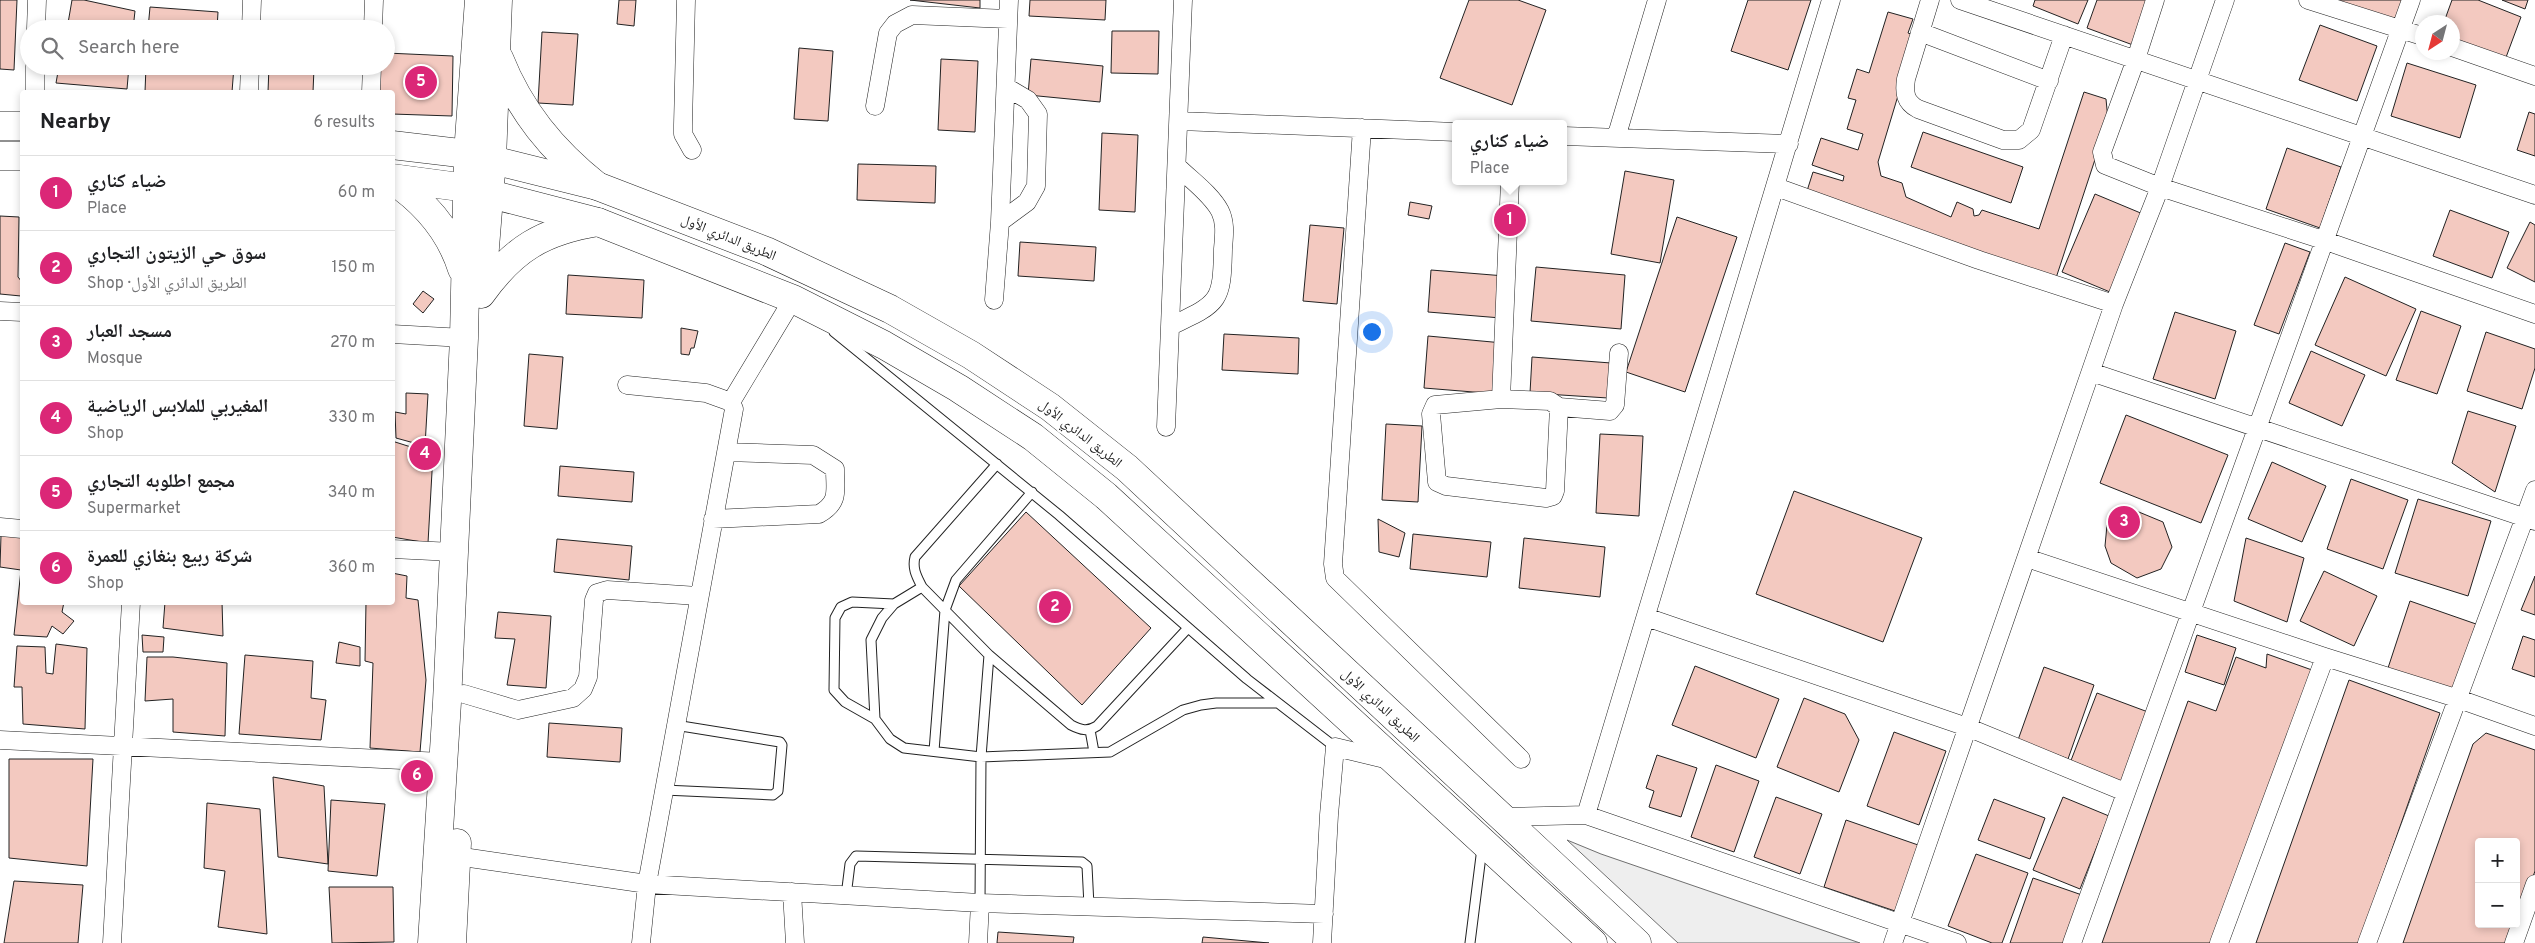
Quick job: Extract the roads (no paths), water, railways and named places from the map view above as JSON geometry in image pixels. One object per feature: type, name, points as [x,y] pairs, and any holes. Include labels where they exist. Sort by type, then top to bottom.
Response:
[{"type":"main road","points":[[452,943],[464,694],[473,288],[480,157],[479,0]]},
{"type":"main road","points":[[480,157],[496,51],[498,0]]},
{"type":"main road","points":[[496,51],[509,83],[526,112],[546,140],[596,186]]},
{"type":"main road","points":[[0,126],[20,126]]},
{"type":"main road","name":"الطريق الدائري الأول","points":[[395,145],[480,157],[596,186],[766,250],[890,309],[971,355],[1050,407],[1127,468],[1637,943]]},
{"type":"main road","points":[[0,156],[20,156]]},
{"type":"main road","points":[[395,179],[479,191],[598,222],[793,299],[917,364],[958,388],[1033,437],[1106,496],[1593,943]]},
{"type":"main road","points":[[395,181],[412,193],[446,233],[473,288],[464,338],[432,943]]},
{"type":"main road","points":[[473,288],[543,236],[570,226],[598,222]]},
{"type":"street","points":[[36,0],[36,20]]},
{"type":"street","points":[[251,20],[252,0]]},
{"type":"street","points":[[373,20],[374,0]]},
{"type":"street","points":[[686,0],[682,125],[692,150]]},
{"type":"street","points":[[994,300],[1000,222],[1009,0]]},
{"type":"street","points":[[1166,426],[1180,121],[1183,0]]},
{"type":"street","points":[[1616,138],[1657,0]]},
{"type":"street","points":[[1586,815],[1831,0]]},
{"type":"street","points":[[1930,0],[1904,91],[1907,101],[1918,110],[2003,140],[2019,140],[2031,130],[2064,35]]},
{"type":"street","points":[[1960,0],[2535,195]]},
{"type":"street","points":[[2155,0],[2136,60],[2102,152],[2105,165],[2160,187],[2323,240],[2535,314]]},
{"type":"street","points":[[1893,943],[2114,304],[2160,187],[2225,0]]},
{"type":"street","points":[[2308,0],[2415,33]]},
{"type":"street","points":[[2072,943],[2125,792],[2193,612],[2323,240],[2363,136],[2411,0]]},
{"type":"street","points":[[875,106],[888,33],[903,18],[912,15],[1008,19]]},
{"type":"street","points":[[1920,32],[2049,81]]},
{"type":"street","points":[[2460,50],[2535,76]]},
{"type":"street","points":[[35,75],[35,90]]},
{"type":"street","points":[[249,90],[250,75]]},
{"type":"street","points":[[371,90],[372,75]]},
{"type":"street","points":[[1000,222],[1027,202],[1036,186],[1038,114],[1028,100],[1006,87]]},
{"type":"street","points":[[1180,121],[1452,132]]},
{"type":"street","points":[[1362,128],[1333,564],[1335,578],[1521,759]]},
{"type":"street","points":[[1567,136],[1789,144]]},
{"type":"street","points":[[1171,326],[1204,310],[1216,298],[1222,284],[1224,221],[1220,210],[1178,167]]},
{"type":"street","points":[[1501,399],[1510,185]]},
{"type":"street","points":[[1776,187],[1979,260],[2114,304]]},
{"type":"street","points":[[731,402],[793,299]]},
{"type":"street","points":[[0,311],[20,312]]},
{"type":"street","points":[[395,334],[464,338]]},
{"type":"street","points":[[1559,407],[1555,491],[1553,496],[1546,498],[1441,485],[1436,477],[1432,414],[1433,407],[1437,404],[1501,399],[1550,401],[1559,407],[1613,409],[1619,353]]},
{"type":"street","points":[[2091,372],[2530,519]]},
{"type":"street","points":[[626,385],[706,393],[731,402],[734,409],[698,596],[647,884],[641,943]]},
{"type":"street","points":[[713,519],[818,514],[830,508],[834,501],[835,469],[822,459],[812,455],[726,452]]},
{"type":"street","points":[[2367,943],[2456,698],[2530,519],[2535,490]]},
{"type":"street","points":[[0,527],[20,529]]},
{"type":"street","points":[[395,549],[453,552]]},
{"type":"street","points":[[2026,558],[2325,657],[2456,698],[2535,726]]},
{"type":"street","points":[[464,694],[518,710],[573,698],[583,689],[588,677],[594,600],[597,593],[607,590],[698,596]]},
{"type":"street","points":[[112,943],[131,605]]},
{"type":"street","points":[[1646,617],[1968,727],[2125,792]]},
{"type":"street","points":[[2219,943],[2325,657]]},
{"type":"street","points":[[0,740],[442,762]]},
{"type":"street","points":[[1322,943],[1335,747],[1397,762]]},
{"type":"street","points":[[1500,817],[1586,815],[1957,943]]},
{"type":"street","points":[[456,856],[647,884],[980,903],[1324,914]]},
{"type":"street","points":[[2514,943],[2535,884]]},
{"type":"street","points":[[792,892],[795,943]]},
{"type":"street","points":[[978,943],[980,903]]},
{"type":"lane","points":[[793,299],[1032,492],[1188,628],[1278,703],[1335,747]]},
{"type":"lane","points":[[997,464],[915,557],[913,565],[922,587],[989,654],[1071,724],[1081,730],[1090,730],[1097,726],[1188,628]]},
{"type":"lane","points":[[934,751],[945,610],[956,580],[1032,492]]},
{"type":"lane","points":[[876,719],[871,640],[882,618],[894,604],[922,587]]},
{"type":"lane","points":[[894,604],[852,602],[841,607],[835,618],[834,690],[845,702],[876,719],[890,739],[904,748],[981,757],[1110,752],[1183,710],[1216,703],[1278,703]]},
{"type":"lane","points":[[980,903],[981,757],[989,654]]},
{"type":"lane","points":[[664,790],[773,795],[778,791],[782,746],[780,742],[676,725]]},
{"type":"lane","points":[[1090,730],[1094,752]]},
{"type":"lane","points":[[1470,943],[1482,840]]},
{"type":"lane","points":[[846,896],[850,864],[856,856],[1082,862],[1086,866],[1089,906]]},
{"type":"place","name":"مجمع اطلوبه التجاري","points":[[421,82]]},
{"type":"place","name":"ضياء كناري","points":[[1510,220]]},
{"type":"place","name":"المغيربي للملابس الرياضية","points":[[425,454]]},
{"type":"place","name":"مسجد العبار","points":[[2124,522]]},
{"type":"place","name":"سوق حي الزيتون التجاري","points":[[1055,607]]},
{"type":"place","name":"شركة ربيع بنغازي للعمرة","points":[[417,776]]}]
